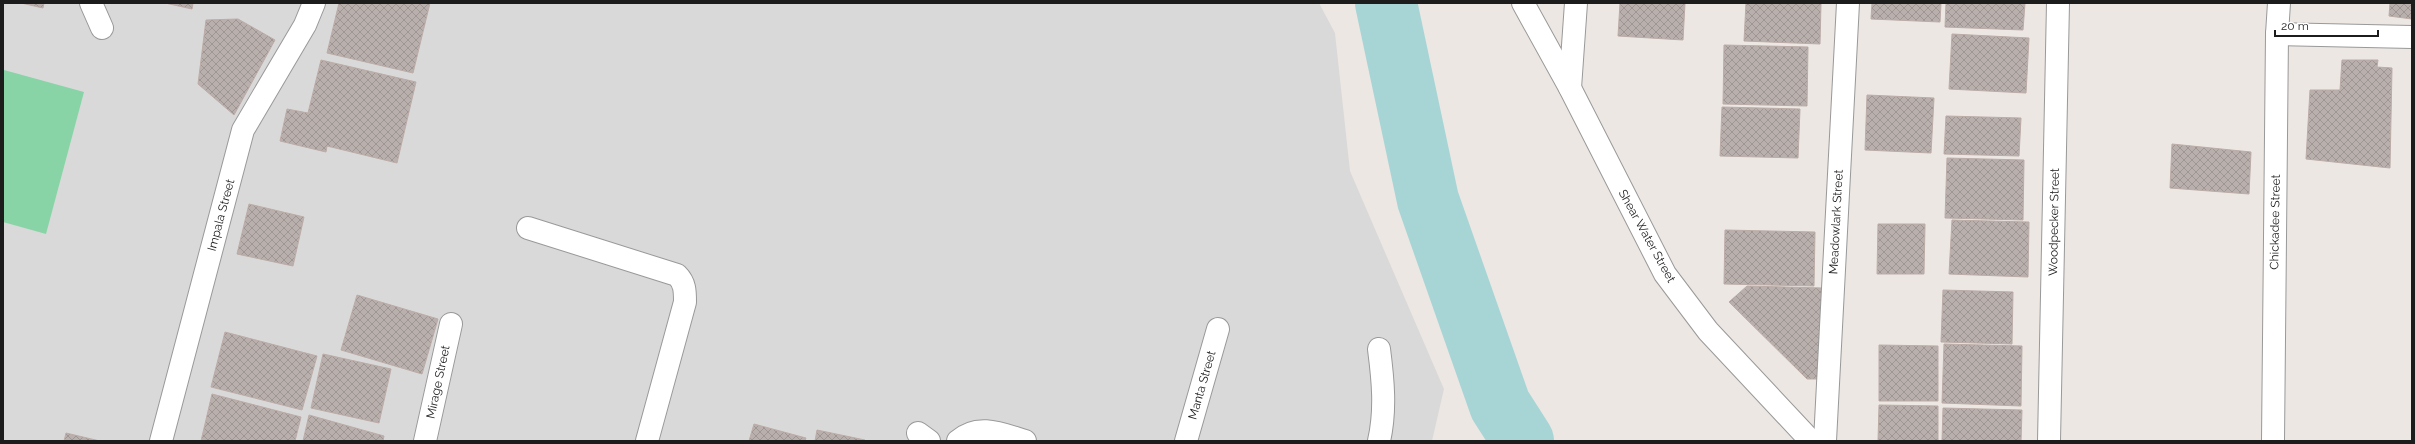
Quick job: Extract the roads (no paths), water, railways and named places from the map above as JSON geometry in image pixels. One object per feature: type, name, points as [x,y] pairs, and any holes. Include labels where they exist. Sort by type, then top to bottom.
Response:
[{"type":"street","points":[[91,3],[102,28]]},
{"type":"street","name":"Impala Street","points":[[161,441],[243,130],[305,25],[314,3]]},
{"type":"street","name":"Shear Water Street","points":[[1523,3],[1570,88],[1665,274],[1708,331],[1811,441]]},
{"type":"street","points":[[1570,88],[1576,3]]},
{"type":"street","name":"Meadowlark Street","points":[[1825,441],[1848,3]]},
{"type":"street","name":"Woodpecker Street","points":[[2049,441],[2058,3]]},
{"type":"street","name":"Chickadee Street","points":[[2273,441],[2277,34],[2279,3]]},
{"type":"street","points":[[2277,34],[2412,37]]},
{"type":"street","points":[[528,228],[677,275],[682,281],[685,292],[685,302],[647,441]]},
{"type":"street","name":"Mirage Street","points":[[425,441],[451,324]]},
{"type":"street","name":"Manta Street","points":[[1186,441],[1218,329]]},
{"type":"street","points":[[1379,349],[1383,387],[1382,424],[1379,441]]},
{"type":"street","points":[[958,441],[966,434],[988,430],[1025,441]]},
{"type":"waterway","points":[[1386,3],[1428,200],[1500,405],[1523,441]]}]
